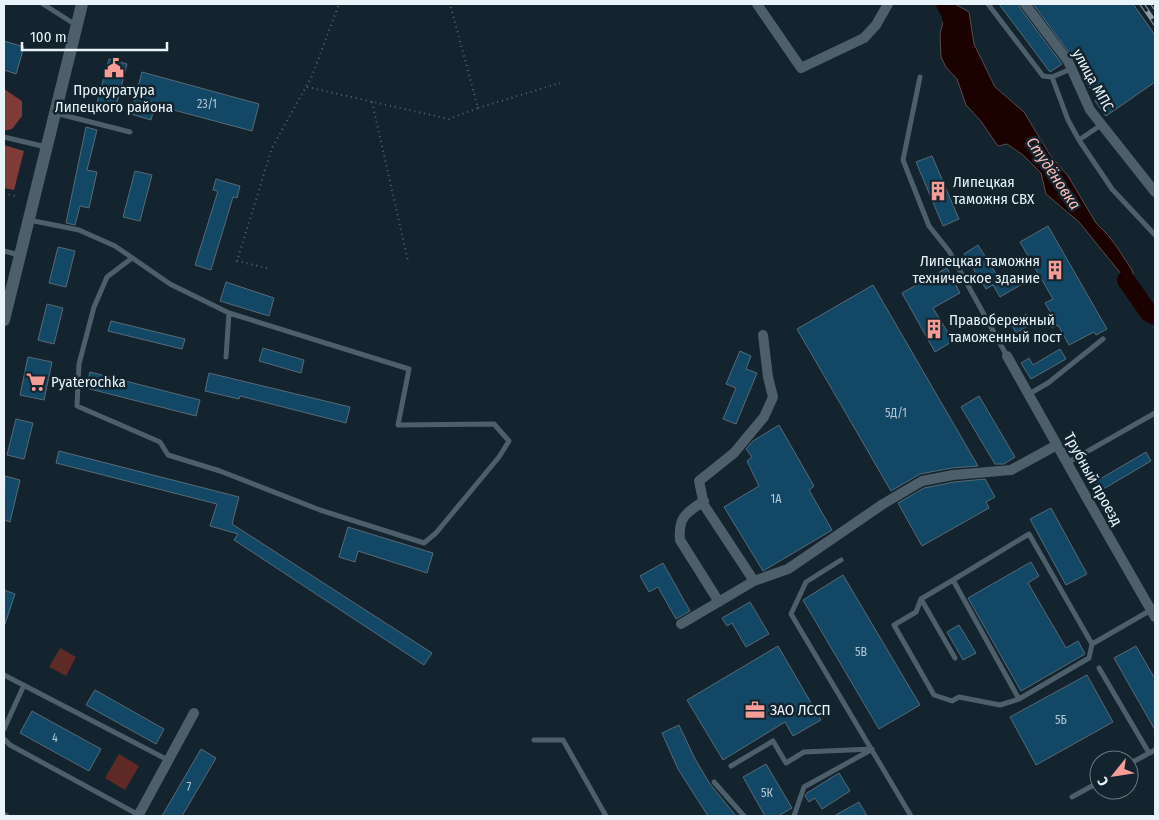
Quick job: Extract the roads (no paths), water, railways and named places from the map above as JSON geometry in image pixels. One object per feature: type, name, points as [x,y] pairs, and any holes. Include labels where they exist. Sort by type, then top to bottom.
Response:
[{"type":"street","points":[[4,320],[82,4]]},
{"type":"street","points":[[757,4],[801,68],[864,38],[876,25],[888,4]]},
{"type":"street","name":"улица МПС","points":[[1025,4],[1068,61],[1090,110],[1155,192]]},
{"type":"street","points":[[754,581],[704,505],[699,481],[734,453],[764,417],[773,397],[768,377],[763,335]]},
{"type":"street","name":"Трубный проезд","points":[[1007,356],[1153,614]]},
{"type":"street","points":[[681,624],[754,581],[788,569],[922,480],[953,475],[1011,470],[1057,445]]},
{"type":"street","points":[[704,501],[684,514],[679,529],[680,540],[719,602]]},
{"type":"street","points":[[140,816],[194,713]]},
{"type":"lane","points":[[43,4],[76,26]]},
{"type":"lane","points":[[988,4],[1043,76],[1052,77],[1072,69]]},
{"type":"lane","points":[[920,77],[903,160],[929,226],[949,250],[1007,356]]},
{"type":"lane","points":[[1052,77],[1068,120],[1079,140],[1112,189],[1155,235]]},
{"type":"lane","points":[[55,113],[130,132]]},
{"type":"lane","points":[[1079,140],[1101,125]]},
{"type":"lane","points":[[4,137],[46,147]]},
{"type":"lane","points":[[28,220],[78,230],[115,246],[170,284],[229,313],[409,369],[398,424],[494,424],[509,441],[499,458],[436,532],[424,543],[320,510],[220,471],[168,455],[160,442],[77,406],[79,364],[94,307],[106,278],[132,258]]},
{"type":"lane","points":[[4,251],[20,256]]},
{"type":"lane","points":[[226,357],[229,313]]},
{"type":"lane","points":[[1028,394],[1048,383],[1103,339]]},
{"type":"lane","points":[[1067,463],[1155,413]]},
{"type":"lane","points":[[1029,534],[1092,644],[1089,658],[1019,699],[1000,705],[959,697],[952,700],[934,695],[894,625],[916,612],[921,599],[1029,534]]},
{"type":"lane","points":[[841,560],[806,582],[791,614],[911,816]]},
{"type":"lane","points":[[952,580],[1019,699]]},
{"type":"lane","points":[[921,599],[955,658]]},
{"type":"lane","points":[[1092,644],[1153,614]]},
{"type":"lane","points":[[1099,668],[1149,753]]},
{"type":"lane","points":[[4,675],[168,760]]},
{"type":"lane","points":[[4,728],[24,685]]},
{"type":"lane","points":[[4,739],[10,745],[140,816]]},
{"type":"lane","points":[[534,740],[563,740],[606,816]]},
{"type":"lane","points":[[731,766],[773,741],[786,763],[804,752],[872,749]]},
{"type":"lane","points":[[794,816],[804,787],[872,749]]},
{"type":"lane","points":[[1139,758],[1155,750]]},
{"type":"lane","points":[[714,782],[744,816]]},
{"type":"lane","points":[[1072,797],[1089,788]]},
{"type":"water","points":[[955,4],[969,12],[974,44],[995,87],[1024,112],[1050,155],[1068,176],[1096,223],[1108,235],[1132,270],[1142,296],[1135,304],[1126,280],[1079,222],[1046,194],[1041,173],[1023,155],[1007,144],[998,146],[980,120],[966,105],[957,79],[946,67],[941,57],[940,34],[945,15]]},
{"type":"waterway","name":"Студёновка","points":[[945,4],[950,13],[955,32]]},
{"type":"waterway","name":"Студёновка","points":[[1126,280],[1149,313],[1155,316]]},
{"type":"railway","points":[[1142,4],[1155,23]]},
{"type":"place","name":"Прокуратура Липецкого района","points":[[114,68]]},
{"type":"place","name":"Липецкая таможня СВХ","points":[[938,191]]},
{"type":"place","name":"Липецкая таможня техническое здание","points":[[1055,270]]},
{"type":"place","name":"Правобережный таможенный пост","points":[[934,329]]},
{"type":"place","name":"Pyaterochka","points":[[36,382]]},
{"type":"place","name":"ЗАО ЛССП","points":[[755,710]]}]
